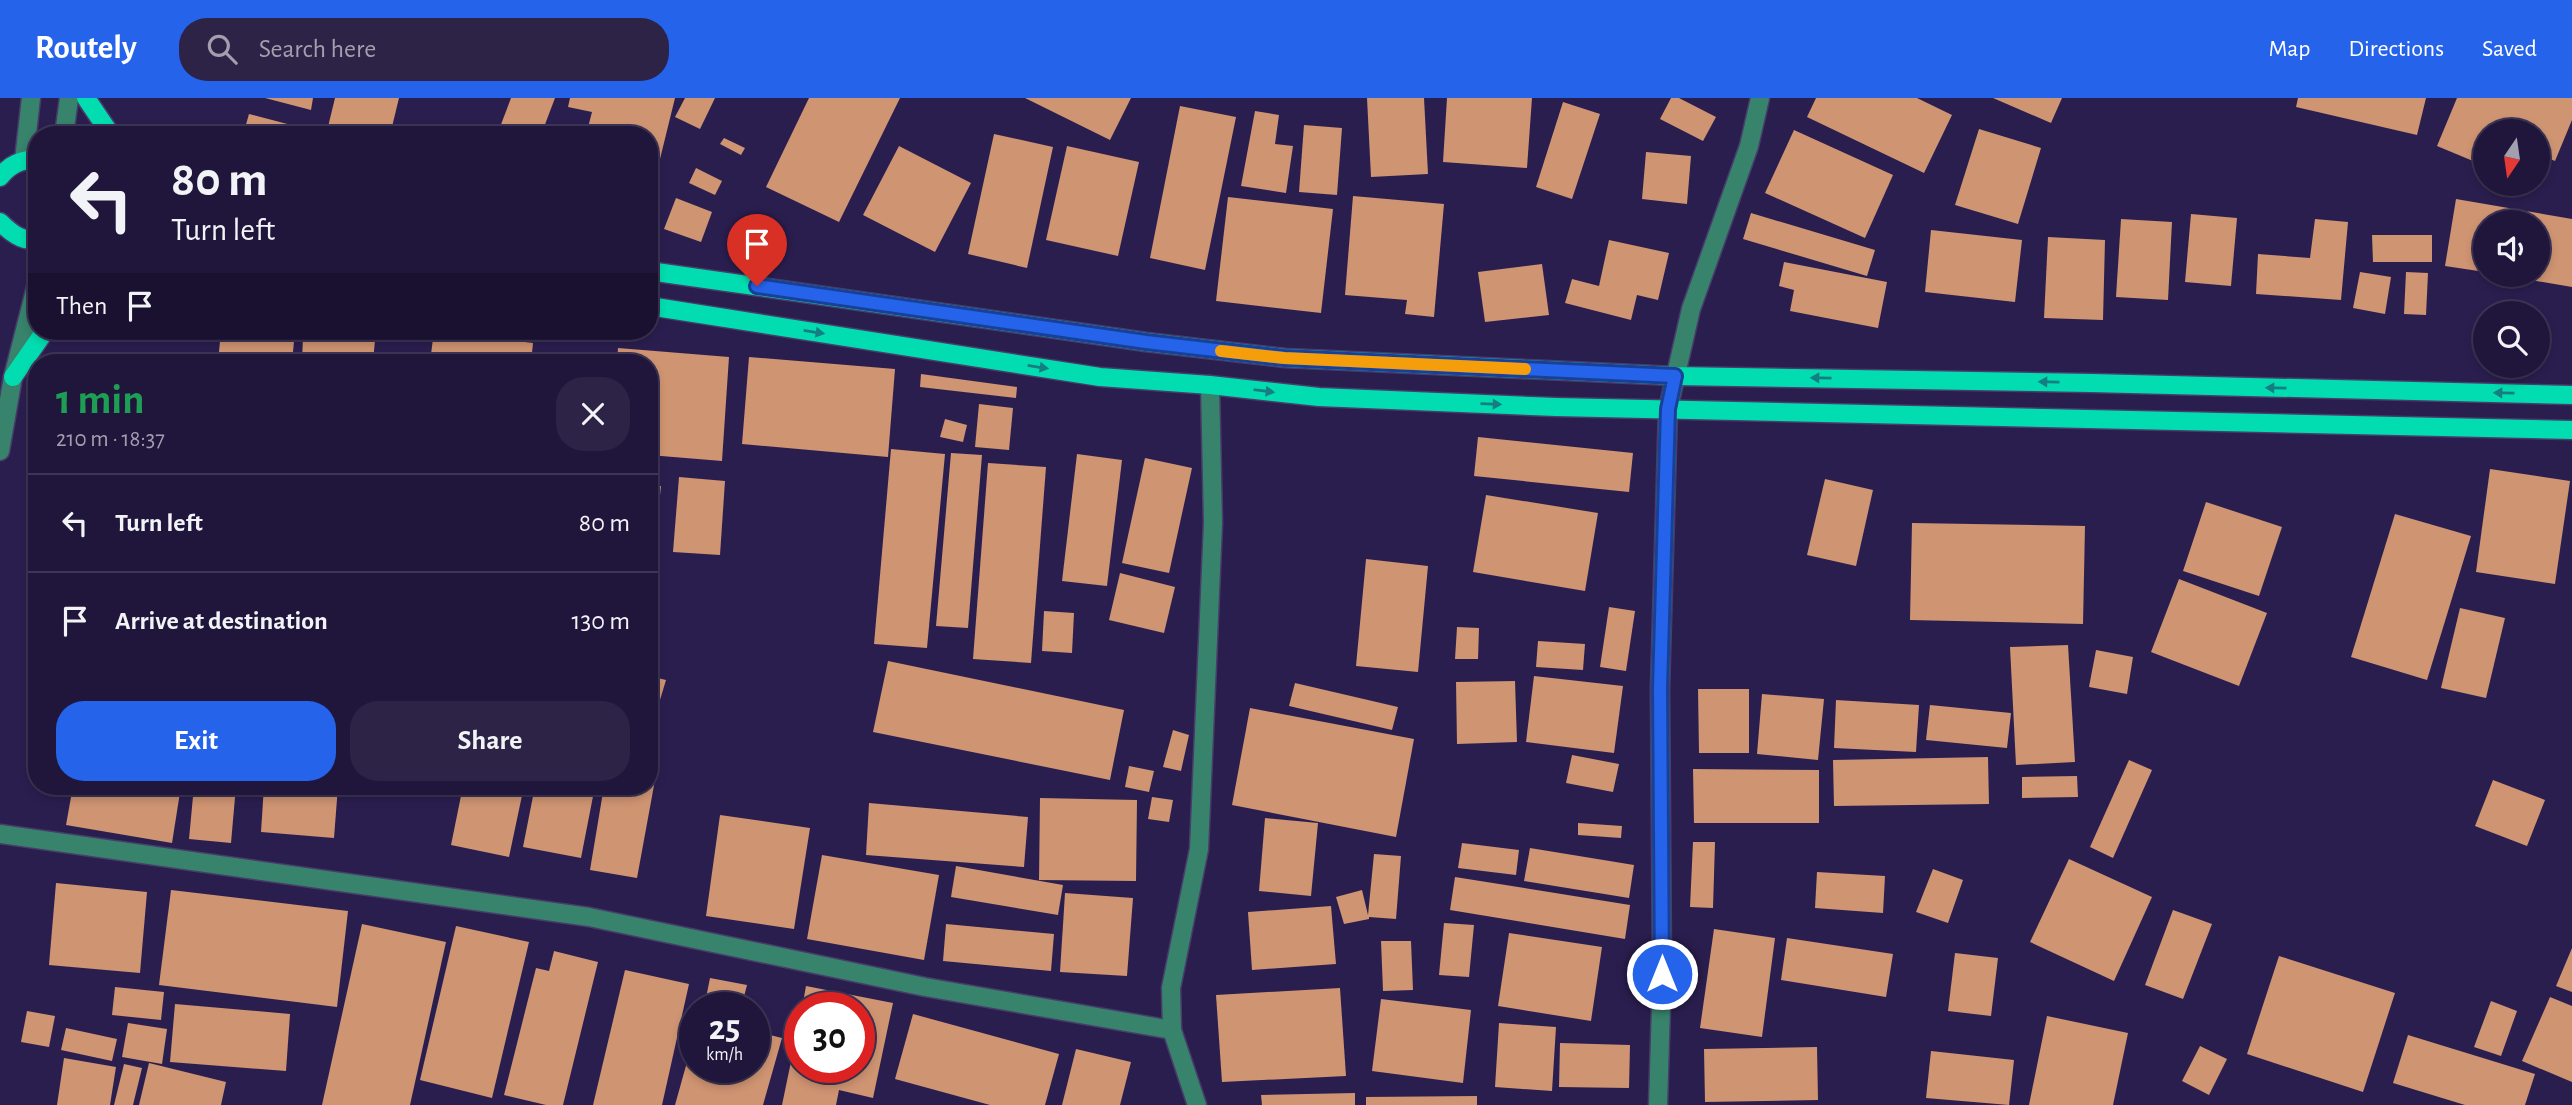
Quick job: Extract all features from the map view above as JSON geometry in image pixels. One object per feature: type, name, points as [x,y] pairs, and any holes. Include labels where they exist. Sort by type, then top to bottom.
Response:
[{"type":"main road","points":[[86,98],[105,126]]},
{"type":"main road","points":[[0,224],[14,235],[28,239]]},
{"type":"main road","points":[[658,272],[1146,342],[1271,356],[1675,376],[2572,395]]},
{"type":"main road","points":[[658,307],[1100,377],[1319,397],[1668,409],[2572,430]]},
{"type":"main road","points":[[13,377],[28,355]]},
{"type":"street","points":[[14,165],[31,98]]},
{"type":"street","points":[[65,126],[69,98]]},
{"type":"street","points":[[1658,1105],[1662,974],[1660,688],[1668,409],[1691,309],[1749,146],[1760,98]]},
{"type":"street","points":[[0,450],[13,377],[28,318]]},
{"type":"street","points":[[1197,1105],[1172,1030],[1171,988],[1199,849],[1213,523],[1210,385]]},
{"type":"street","points":[[0,834],[589,917],[925,987],[1172,1030]]},
{"type":"building","points":[[265,98],[313,98],[311,110]]},
{"type":"building","points":[[335,98],[399,98],[392,126],[328,126]]},
{"type":"building","points":[[511,98],[555,98],[544,126],[500,126]]},
{"type":"building","points":[[570,98],[675,98],[660,159],[658,126],[588,126],[592,112],[568,107]]},
{"type":"building","points":[[685,98],[715,98],[700,129],[675,117]]},
{"type":"building","points":[[809,98],[900,98],[839,222],[766,187]]},
{"type":"building","points":[[1025,98],[1131,98],[1110,140]]},
{"type":"building","points":[[1367,98],[1424,98],[1428,174],[1371,177]]},
{"type":"building","points":[[1447,98],[1532,98],[1527,168],[1443,162]]},
{"type":"building","points":[[1671,98],[1679,98],[1716,117],[1703,141],[1660,119]]},
{"type":"building","points":[[1816,98],[1917,98],[1952,115],[1924,173],[1807,117]]},
{"type":"building","points":[[1993,98],[2062,98],[2051,123]]},
{"type":"building","points":[[2298,98],[2426,98],[2417,135],[2296,107]]},
{"type":"building","points":[[2457,98],[2572,98],[2572,120],[2555,161],[2550,159],[2550,119],[2473,119],[2473,161],[2437,146]]},
{"type":"building","points":[[1563,102],[1600,114],[1572,199],[1536,187]]},
{"type":"building","points":[[1180,106],[1236,117],[1205,270],[1150,258]]},
{"type":"building","points":[[1255,111],[1279,115],[1275,144],[1293,146],[1286,193],[1241,186]]},
{"type":"building","points":[[249,114],[295,126],[246,126]]},
{"type":"building","points":[[1304,125],[1342,128],[1337,195],[1299,192]]},
{"type":"building","points":[[1979,129],[2041,148],[2018,224],[1955,205]]},
{"type":"building","points":[[1794,130],[1893,175],[1865,238],[1765,193]]},
{"type":"building","points":[[994,134],[1053,147],[1027,268],[968,254]]},
{"type":"building","points":[[724,138],[745,148],[741,155],[720,144]]},
{"type":"building","points":[[899,146],[971,183],[935,252],[863,215]]},
{"type":"building","points":[[1067,146],[1139,162],[1118,256],[1046,240]]},
{"type":"building","points":[[1646,152],[1691,156],[1687,204],[1642,199]]},
{"type":"building","points":[[696,168],[722,181],[715,195],[689,183]]},
{"type":"building","points":[[1353,196],[1444,204],[1434,317],[1405,314],[1407,300],[1345,295]]},
{"type":"building","points":[[1228,197],[1333,209],[1321,313],[1216,301]]},
{"type":"building","points":[[676,198],[712,212],[701,242],[664,229]]},
{"type":"building","points":[[2456,199],[2520,210],[2473,210],[2473,270],[2445,266]]},
{"type":"building","points":[[1751,213],[1875,250],[1867,276],[1743,239]]},
{"type":"building","points":[[2191,214],[2237,218],[2231,286],[2185,282]]},
{"type":"building","points":[[2550,215],[2572,219],[2572,287],[2550,283]]},
{"type":"building","points":[[2121,219],[2172,222],[2168,300],[2116,297]]},
{"type":"building","points":[[2315,219],[2348,222],[2341,300],[2256,294],[2258,254],[2310,258]]},
{"type":"building","points":[[1931,230],[2022,240],[2015,302],[1925,292]]},
{"type":"building","points":[[2372,235],[2432,235],[2432,262],[2373,262]]},
{"type":"building","points":[[2048,237],[2105,240],[2103,320],[2044,318]]},
{"type":"building","points":[[1609,240],[1669,253],[1658,300],[1637,295],[1631,320],[1565,303],[1572,279],[1599,286]]},
{"type":"building","points":[[1784,262],[1887,282],[1878,328],[1790,311],[1794,290],[1779,286]]},
{"type":"building","points":[[1542,264],[1549,315],[1485,322],[1478,272]]},
{"type":"building","points":[[2360,272],[2391,277],[2385,314],[2353,308]]},
{"type":"building","points":[[2406,272],[2428,273],[2426,315],[2404,314]]},
{"type":"building","points":[[220,340],[294,340],[293,354],[219,354]]},
{"type":"building","points":[[303,340],[375,340],[374,354],[302,354]]},
{"type":"building","points":[[433,340],[508,340],[533,343],[532,354],[431,354]]},
{"type":"building","points":[[618,348],[729,357],[722,461],[658,456],[658,354],[618,354]]},
{"type":"building","points":[[749,357],[895,369],[888,457],[742,444]]},
{"type":"building","points":[[921,374],[1017,387],[1016,398],[920,387]]},
{"type":"building","points":[[979,404],[1013,408],[1009,450],[975,447]]},
{"type":"building","points":[[945,419],[967,425],[963,442],[940,437]]},
{"type":"building","points":[[1478,437],[1633,453],[1629,492],[1474,476]]},
{"type":"building","points":[[891,449],[945,454],[927,648],[874,644]]},
{"type":"building","points":[[951,453],[982,455],[968,628],[936,626]]},
{"type":"building","points":[[1077,454],[1122,460],[1107,586],[1062,581]]},
{"type":"building","points":[[1145,458],[1192,468],[1169,573],[1122,563]]},
{"type":"building","points":[[988,463],[1046,467],[1031,663],[973,659]]},
{"type":"building","points":[[2490,469],[2570,481],[2555,584],[2476,572]]},
{"type":"building","points":[[679,477],[725,481],[720,555],[673,552]]},
{"type":"building","points":[[1825,479],[1873,490],[1856,566],[1807,555]]},
{"type":"building","points":[[658,486],[661,486],[658,515]]},
{"type":"building","points":[[1486,495],[1598,513],[1585,591],[1473,572]]},
{"type":"building","points":[[2206,502],[2282,527],[2259,596],[2183,571]]},
{"type":"building","points":[[2395,514],[2471,536],[2427,680],[2351,657]]},
{"type":"building","points":[[1912,523],[2085,526],[2083,624],[1910,620]]},
{"type":"building","points":[[1366,559],[1428,566],[1418,672],[1356,666]]},
{"type":"building","points":[[1120,573],[1175,587],[1164,633],[1109,620]]},
{"type":"building","points":[[2179,579],[2267,613],[2239,686],[2151,652]]},
{"type":"building","points":[[1609,607],[1635,611],[1626,671],[1600,667]]},
{"type":"building","points":[[2460,608],[2505,618],[2486,698],[2441,688]]},
{"type":"building","points":[[1044,611],[1074,613],[1072,653],[1042,651]]},
{"type":"building","points":[[1457,627],[1479,628],[1478,659],[1455,659]]},
{"type":"building","points":[[1538,641],[1585,644],[1583,670],[1536,667]]},
{"type":"building","points":[[2068,645],[2075,762],[2016,765],[2010,647]]},
{"type":"building","points":[[2096,650],[2133,657],[2127,694],[2089,687]]},
{"type":"building","points":[[888,661],[1124,710],[1110,780],[873,732]]},
{"type":"building","points":[[1534,676],[1623,686],[1614,753],[1526,742]]},
{"type":"building","points":[[658,678],[666,680],[658,706]]},
{"type":"building","points":[[1515,681],[1517,742],[1457,744],[1456,682]]},
{"type":"building","points":[[1295,683],[1398,707],[1392,730],[1289,706]]},
{"type":"building","points":[[1698,689],[1749,689],[1749,753],[1699,753]]},
{"type":"building","points":[[1762,694],[1824,699],[1818,760],[1757,754]]},
{"type":"building","points":[[1836,700],[1919,705],[1916,752],[1834,748]]},
{"type":"building","points":[[1930,705],[2011,713],[2007,748],[1926,740]]},
{"type":"building","points":[[1250,708],[1414,739],[1396,837],[1232,805]]},
{"type":"building","points":[[1173,730],[1189,735],[1181,771],[1163,767]]},
{"type":"building","points":[[1572,755],[1619,764],[1613,792],[1566,783]]},
{"type":"building","points":[[1988,757],[1989,804],[1834,806],[1833,760]]},
{"type":"building","points":[[2129,760],[2152,770],[2113,858],[2090,847]]},
{"type":"building","points":[[1129,766],[1154,771],[1149,792],[1125,787]]},
{"type":"building","points":[[1693,769],[1819,770],[1819,823],[1694,823]]},
{"type":"building","points":[[2077,776],[2078,797],[2022,798],[2022,777]]},
{"type":"building","points":[[2493,780],[2545,800],[2527,846],[2475,826]]},
{"type":"building","points":[[71,795],[180,795],[172,843],[66,825]]},
{"type":"building","points":[[193,795],[235,795],[231,843],[189,839]]},
{"type":"building","points":[[263,795],[337,795],[334,838],[261,832]]},
{"type":"building","points":[[461,795],[522,795],[509,857],[451,845]]},
{"type":"building","points":[[533,795],[593,795],[581,858],[523,847]]},
{"type":"building","points":[[602,795],[652,795],[637,878],[590,870]]},
{"type":"building","points":[[1152,797],[1173,800],[1169,822],[1148,819]]},
{"type":"building","points":[[1040,798],[1137,800],[1136,881],[1039,880]]},
{"type":"building","points":[[869,803],[1028,817],[1024,867],[866,855]]},
{"type":"building","points":[[720,815],[810,828],[794,929],[706,916]]},
{"type":"building","points":[[1265,818],[1318,823],[1311,896],[1259,891]]},
{"type":"building","points":[[1578,823],[1622,826],[1621,838],[1578,835]]},
{"type":"building","points":[[1693,842],[1715,842],[1713,908],[1690,907]]},
{"type":"building","points":[[1462,843],[1519,850],[1516,875],[1458,868]]},
{"type":"building","points":[[1530,848],[1634,865],[1629,898],[1524,881]]},
{"type":"building","points":[[1374,854],[1401,856],[1396,919],[1369,917],[1344,924],[1336,897],[1362,890],[1368,915]]},
{"type":"building","points":[[822,855],[939,875],[924,960],[807,939]]},
{"type":"building","points":[[2069,859],[2152,897],[2114,981],[2030,942]]},
{"type":"building","points":[[956,866],[1063,885],[1058,915],[951,897]]},
{"type":"building","points":[[1933,869],[1963,880],[1948,923],[1916,912]]},
{"type":"building","points":[[1817,872],[1885,876],[1883,913],[1815,908]]},
{"type":"building","points":[[1455,877],[1630,905],[1625,939],[1450,910]]},
{"type":"building","points":[[56,883],[147,892],[140,973],[49,965]]},
{"type":"building","points":[[171,890],[348,911],[337,1007],[159,985]]},
{"type":"building","points":[[1065,893],[1133,898],[1127,976],[1060,972]]},
{"type":"building","points":[[1331,906],[1336,964],[1252,970],[1248,912]]},
{"type":"building","points":[[2173,910],[2212,924],[2183,999],[2145,985]]},
{"type":"building","points":[[1444,923],[1474,925],[1469,977],[1439,975]]},
{"type":"building","points":[[362,924],[446,942],[410,1105],[322,1105]]},
{"type":"building","points":[[946,924],[1054,934],[1051,971],[943,961]]},
{"type":"building","points":[[456,926],[529,942],[492,1098],[420,1080]]},
{"type":"building","points":[[1714,929],[1775,938],[1762,1037],[1700,1028]]},
{"type":"building","points":[[1509,933],[1602,947],[1591,1021],[1498,1006]]},
{"type":"building","points":[[1787,938],[1893,954],[1886,997],[1781,980]]},
{"type":"building","points":[[1381,941],[1411,941],[1413,990],[1383,991]]},
{"type":"building","points":[[2572,948],[2572,992],[2556,986]]},
{"type":"building","points":[[554,951],[598,962],[563,1105],[546,1105],[504,1095],[536,968],[549,971]]},
{"type":"building","points":[[1955,953],[1998,958],[1991,1016],[1948,1011]]},
{"type":"building","points":[[2279,956],[2395,993],[2363,1092],[2247,1054]]},
{"type":"building","points":[[625,970],[689,984],[687,992],[679,992],[679,1029],[662,1105],[593,1105]]},
{"type":"building","points":[[710,978],[747,985],[745,992],[707,992]]},
{"type":"building","points":[[806,986],[837,992],[805,992]]},
{"type":"building","points":[[115,987],[164,992],[161,1020],[112,1015]]},
{"type":"building","points":[[1340,988],[1346,1076],[1222,1082],[1216,995]]},
{"type":"building","points":[[2550,997],[2572,1006],[2572,1082],[2522,1061]]},
{"type":"building","points":[[875,999],[893,1003],[873,1098],[839,1090],[836,1105],[782,1105],[787,1083],[875,1083]]},
{"type":"building","points":[[1381,999],[1471,1010],[1463,1083],[1372,1071]]},
{"type":"building","points":[[2491,1001],[2517,1011],[2501,1056],[2474,1047]]},
{"type":"building","points":[[175,1004],[290,1014],[286,1071],[170,1062]]},
{"type":"building","points":[[27,1011],[55,1016],[49,1047],[21,1042]]},
{"type":"building","points":[[913,1014],[1059,1054],[1045,1105],[990,1105],[895,1079]]},
{"type":"building","points":[[2047,1016],[2128,1033],[2113,1105],[2029,1105]]},
{"type":"building","points":[[128,1023],[167,1029],[162,1064],[122,1057]]},
{"type":"building","points":[[1499,1023],[1556,1027],[1552,1091],[1495,1087]]},
{"type":"building","points":[[66,1028],[117,1039],[112,1061],[61,1050]]},
{"type":"building","points":[[770,1035],[782,1038],[770,1080]]},
{"type":"building","points":[[2408,1035],[2535,1074],[2525,1105],[2465,1105],[2393,1083]]},
{"type":"building","points":[[1560,1043],[1630,1045],[1629,1088],[1559,1087]]},
{"type":"building","points":[[2200,1046],[2227,1059],[2209,1095],[2182,1081]]},
{"type":"building","points":[[1817,1047],[1818,1100],[1705,1102],[1704,1049]]},
{"type":"building","points":[[1076,1049],[1131,1062],[1120,1105],[1062,1105]]},
{"type":"building","points":[[1931,1051],[2014,1060],[2009,1105],[1926,1098]]},
{"type":"building","points":[[64,1058],[116,1067],[110,1105],[57,1105]]},
{"type":"building","points":[[149,1063],[226,1082],[221,1105],[139,1105]]},
{"type":"building","points":[[124,1064],[142,1068],[133,1105],[114,1105]]},
{"type":"building","points":[[681,1083],[769,1083],[763,1105],[675,1105]]},
{"type":"building","points":[[1355,1093],[1355,1105],[1262,1105],[1261,1095]]},
{"type":"building","points":[[1477,1096],[1477,1105],[1366,1105],[1366,1097]]},
{"type":"slow traffic","points":[[1221,351],[1284,358],[1525,369]]},
{"type":"route","points":[[757,286],[1146,342],[1284,358],[1675,376],[1668,409],[1660,688],[1662,974]]}]
